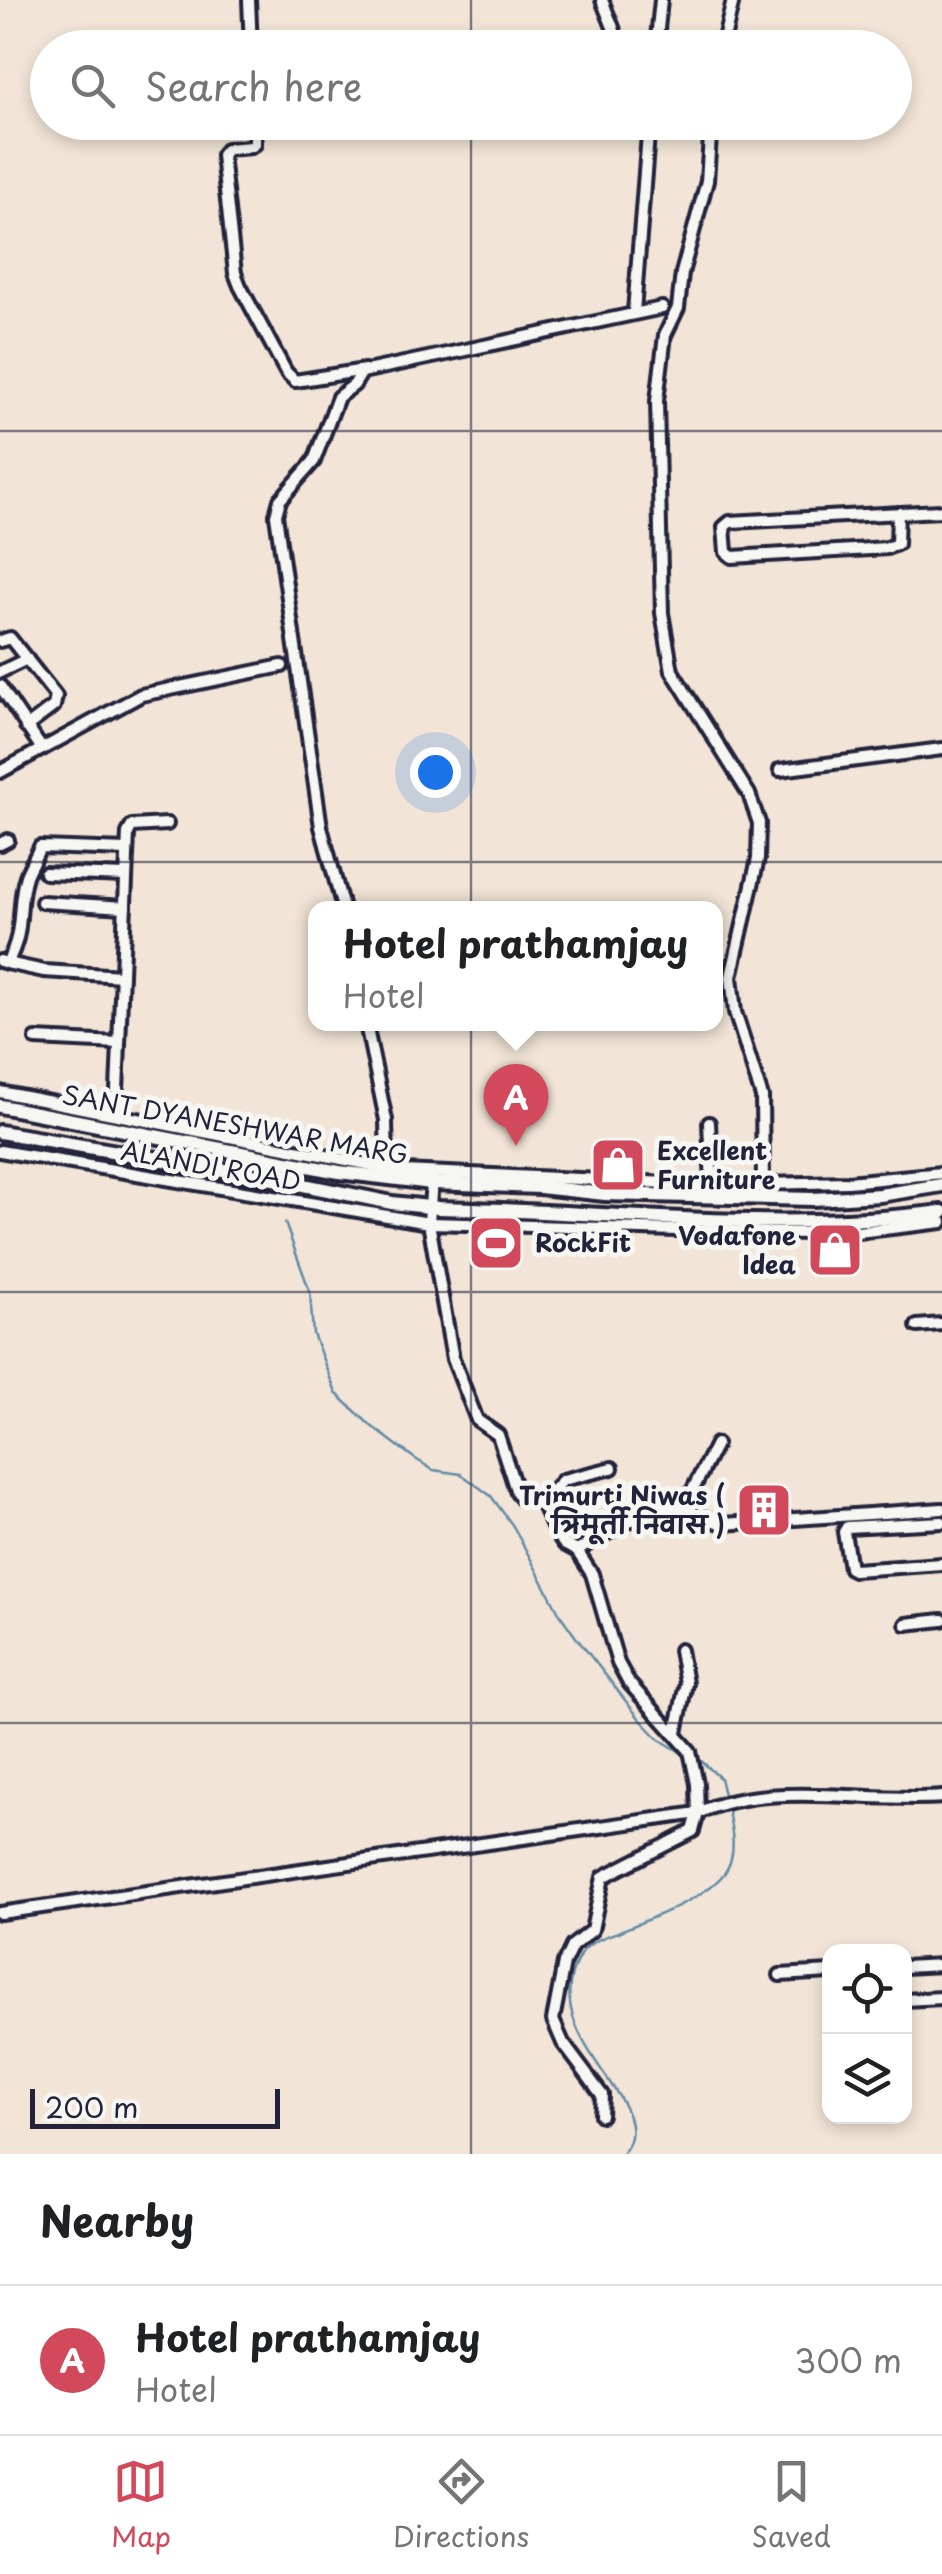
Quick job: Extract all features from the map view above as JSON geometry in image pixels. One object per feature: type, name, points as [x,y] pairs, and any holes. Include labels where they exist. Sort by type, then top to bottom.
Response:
[{"type":"main road","name":"SANT DYANESHWAR MARG","points":[[0,1106],[324,1169],[605,1194],[796,1198],[880,1194],[942,1185]]},
{"type":"main road","name":"SANT DYANESHWAR MARG","points":[[0,1132],[392,1203],[434,1207]]},
{"type":"main road","points":[[434,1207],[779,1220],[875,1219],[942,1212]]},
{"type":"street","points":[[249,0],[251,30]]},
{"type":"street","points":[[602,0],[614,30]]},
{"type":"street","points":[[658,30],[661,0]]},
{"type":"street","points":[[726,30],[733,0]]},
{"type":"street","points":[[255,140],[251,147],[227,149],[222,155],[234,273],[286,372],[296,381],[662,308]]},
{"type":"street","points":[[634,312],[648,140]]},
{"type":"street","points":[[710,140],[707,181],[682,273],[678,308],[665,335],[657,401],[662,613],[672,670],[750,794],[760,823],[758,859],[731,977],[736,1012],[762,1097],[763,1184]]},
{"type":"street","points":[[342,901],[321,827],[276,514],[280,500],[314,461],[338,397],[368,369]]},
{"type":"street","points":[[898,513],[898,540],[894,547],[732,557],[726,552],[724,528],[730,522],[942,510]]},
{"type":"street","points":[[0,641],[10,638],[53,691],[56,702],[26,726]]},
{"type":"street","points":[[0,672],[27,659]]},
{"type":"street","points":[[0,772],[141,695],[282,666]]},
{"type":"street","points":[[0,686],[42,750]]},
{"type":"street","points":[[780,770],[942,749]]},
{"type":"street","points":[[116,1114],[128,833],[132,826],[167,824]]},
{"type":"street","points":[[122,976],[44,971],[4,962],[22,929],[26,878],[40,847],[127,850]]},
{"type":"street","points":[[45,874],[126,876]]},
{"type":"street","points":[[42,902],[125,906]]},
{"type":"street","points":[[367,1031],[386,1120],[387,1167]]},
{"type":"street","points":[[36,1039],[119,1042]]},
{"type":"street","points":[[0,1092],[432,1178],[458,1174],[763,1184],[942,1174]]},
{"type":"street","points":[[709,1123],[712,1184]]},
{"type":"street","name":"ALANDI ROAD","points":[[0,1151],[430,1223],[784,1233],[858,1232],[942,1222]]},
{"type":"street","points":[[432,1178],[434,1207],[430,1223],[453,1359],[480,1424],[498,1435],[520,1498],[552,1494],[563,1480],[612,1468]]},
{"type":"street","points":[[917,1326],[942,1324]]},
{"type":"street","points":[[577,1551],[615,1527],[653,1512],[682,1508],[716,1444]]},
{"type":"street","points":[[540,1496],[555,1532],[564,1544],[577,1551],[599,1590],[624,1675],[676,1733],[691,1756],[698,1813],[693,1831],[685,1837],[602,1877],[592,1930],[572,1946],[564,1963],[553,2020],[564,2043],[602,2095],[601,2116]]},
{"type":"street","points":[[688,1502],[693,1514],[724,1524],[942,1509]]},
{"type":"street","points":[[942,1522],[847,1527],[844,1532],[850,1568],[854,1570],[942,1564]]},
{"type":"street","points":[[906,1624],[942,1620]]},
{"type":"street","points":[[676,1733],[686,1683],[680,1650]]},
{"type":"street","points":[[0,1913],[698,1813],[739,1799],[942,1797]]},
{"type":"street","points":[[912,1967],[942,1965]]},
{"type":"street","points":[[780,1975],[822,1972]]},
{"type":"street","points":[[912,2000],[942,1998]]},
{"type":"waterway","points":[[285,1223],[310,1292],[313,1334],[336,1393],[414,1458],[433,1470],[461,1474],[491,1496],[513,1526],[575,1636],[639,1718],[659,1739],[685,1755]]},
{"type":"waterway","points":[[698,1758],[720,1778],[725,1799]]},
{"type":"waterway","points":[[622,2154],[631,2135],[628,2114],[584,2042],[572,2015],[570,1986],[580,1955],[592,1943],[679,1906],[721,1877],[732,1853],[727,1807]]},
{"type":"place","name":"Hotel prathamjay","points":[[516,1146]]},
{"type":"place","name":"Excellent Furniture","points":[[618,1165]]},
{"type":"place","name":"RockFit","points":[[496,1243]]},
{"type":"place","name":"Vodafone Idea","points":[[835,1250]]},
{"type":"place","name":"Trimurti Niwas ( त्रिमूर्ती निवास )","points":[[764,1510]]}]
